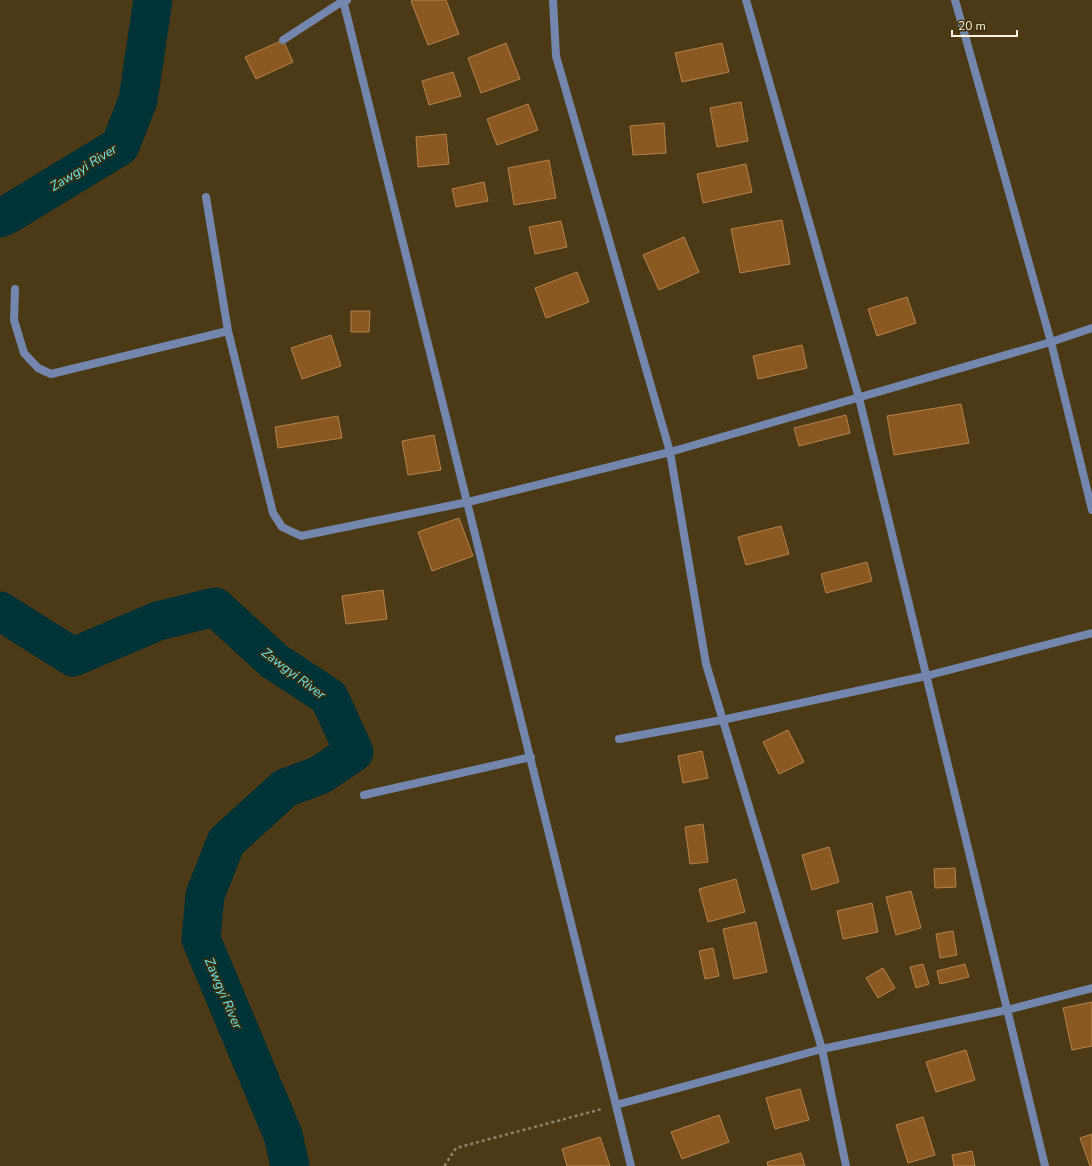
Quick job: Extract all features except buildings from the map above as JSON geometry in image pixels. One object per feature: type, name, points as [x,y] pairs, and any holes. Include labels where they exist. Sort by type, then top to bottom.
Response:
[{"type":"street","points":[[283,40],[345,0],[631,1166]]},
{"type":"street","points":[[553,0],[556,56],[670,452],[706,664],[822,1049],[846,1166]]},
{"type":"street","points":[[746,0],[860,398],[1045,1166]]},
{"type":"street","points":[[956,0],[1051,342],[1092,510]]},
{"type":"street","points":[[206,197],[228,331],[273,513],[282,527],[301,536],[468,502],[670,452],[1051,342],[1092,328]]},
{"type":"street","points":[[15,289],[14,320],[24,353],[38,368],[51,374],[228,331]]},
{"type":"street","points":[[619,739],[722,720],[926,676],[1092,633]]},
{"type":"street","points":[[364,794],[531,757]]},
{"type":"street","points":[[616,1105],[822,1049],[1007,1010],[1092,988]]},
{"type":"path","points":[[445,1166],[444,1165],[456,1148],[616,1105]]},
{"type":"waterway","name":"Zawgyi River","points":[[0,218],[120,146],[138,100],[153,0]]},
{"type":"waterway","name":"Zawgyi River","points":[[0,611],[73,657],[158,621],[215,607],[274,661],[329,697],[354,752],[320,775],[285,788],[226,842],[205,895],[201,939],[283,1135],[290,1166]]}]
